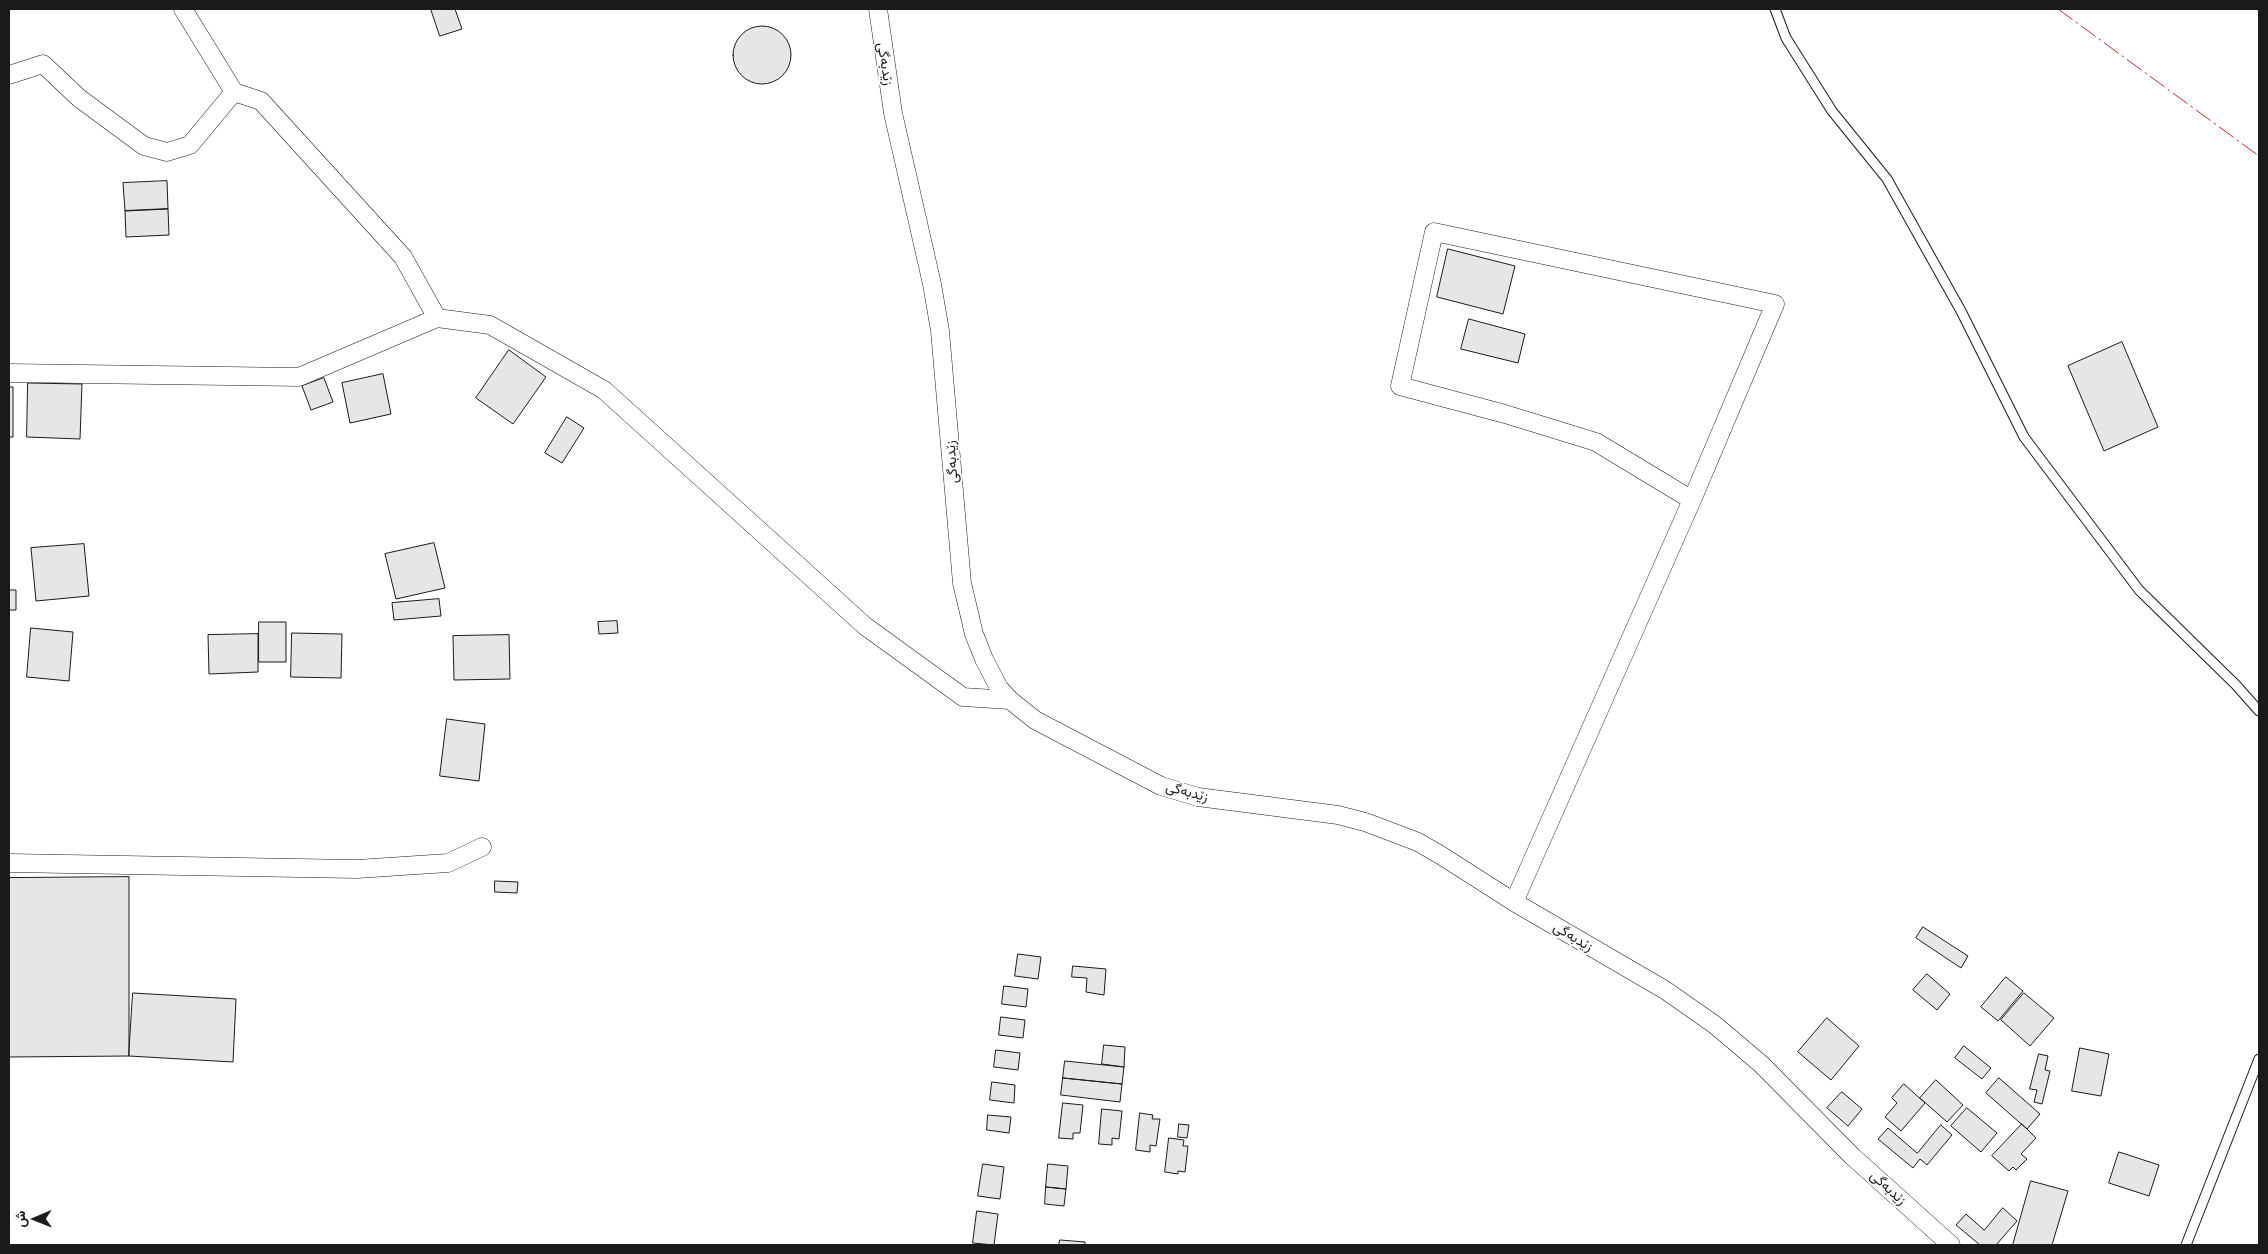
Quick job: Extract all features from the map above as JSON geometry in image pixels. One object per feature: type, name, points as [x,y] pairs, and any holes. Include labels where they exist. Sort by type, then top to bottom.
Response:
[{"type":"street","points":[[183,9],[234,92],[261,101],[403,257],[437,318]]},
{"type":"street","name":"زێدبەگی","points":[[878,9],[898,137],[932,284],[940,330],[962,583],[974,634],[999,688],[1010,700],[1035,720],[1161,786],[1198,797],[1338,815],[1366,822],[1418,842],[1514,902],[1666,990],[1715,1025],[1761,1064],[1852,1156],[1951,1245]]},
{"type":"street","points":[[9,74],[43,64],[78,98],[144,146],[167,152],[190,145],[234,92]]},
{"type":"street","points":[[1514,902],[1692,500],[1775,304],[1434,232],[1400,386],[1505,414],[1596,442],[1692,500]]},
{"type":"street","points":[[9,373],[299,377],[437,318],[490,325],[604,390],[864,626],[963,696],[1010,700]]},
{"type":"street","points":[[9,863],[356,870],[448,863],[482,847]]},
{"type":"lane","points":[[1775,9],[1786,38],[1832,112],[1887,179],[1961,311],[2024,437],[2139,590],[2259,711]]},
{"type":"lane","points":[[2186,1245],[2259,1059]]},
{"type":"building","points":[[431,9],[455,9],[462,29],[440,36]]},
{"type":"building","points":[[762,26],[773,28],[786,39],[791,55],[789,66],[778,79],[762,84],[751,82],[738,71],[733,55],[735,44],[746,31]]},
{"type":"building","points":[[167,181],[168,209],[125,211],[123,183]]},
{"type":"building","points":[[168,209],[169,235],[126,237],[125,211]]},
{"type":"building","points":[[1448,249],[1515,266],[1503,314],[1437,297]]},
{"type":"building","points":[[1469,319],[1525,334],[1518,363],[1461,349]]},
{"type":"building","points":[[2122,342],[2158,427],[2104,451],[2068,366]]},
{"type":"building","points":[[509,350],[546,377],[513,424],[476,398]]},
{"type":"building","points":[[383,374],[391,414],[350,423],[342,383]]},
{"type":"building","points":[[324,378],[333,402],[311,410],[302,386]]},
{"type":"building","points":[[28,383],[82,384],[80,439],[27,437]]},
{"type":"building","points":[[9,387],[13,387],[13,437],[9,437]]},
{"type":"building","points":[[567,417],[584,428],[562,463],[545,453]]},
{"type":"building","points":[[434,543],[445,588],[396,599],[385,554]]},
{"type":"building","points":[[84,544],[89,596],[36,601],[31,548]]},
{"type":"building","points":[[9,590],[16,590],[16,610],[9,610]]},
{"type":"building","points":[[439,599],[441,616],[394,620],[392,603]]},
{"type":"building","points":[[617,621],[618,633],[599,634],[598,622]]},
{"type":"building","points":[[259,622],[286,622],[286,662],[259,662]]},
{"type":"building","points":[[31,628],[73,632],[69,681],[27,677]]},
{"type":"building","points":[[292,633],[342,634],[341,678],[291,677]]},
{"type":"building","points":[[258,634],[258,672],[209,674],[208,635]]},
{"type":"building","points":[[509,635],[510,679],[454,680],[453,636]]},
{"type":"building","points":[[447,719],[485,724],[479,781],[440,776]]},
{"type":"building","points":[[129,877],[129,1056],[9,1057],[9,878]]},
{"type":"building","points":[[495,881],[518,882],[517,893],[495,892]]},
{"type":"building","points":[[1923,927],[1968,956],[1961,968],[1916,938]]},
{"type":"building","points":[[1018,954],[1041,957],[1038,979],[1015,976]]},
{"type":"building","points":[[1073,966],[1106,969],[1104,995],[1086,992],[1087,978],[1072,977]]},
{"type":"building","points":[[1927,974],[1950,994],[1937,1010],[1913,990]]},
{"type":"building","points":[[2006,977],[2023,991],[1998,1021],[1981,1007]]},
{"type":"building","points":[[1004,986],[1028,989],[1026,1007],[1002,1004]]},
{"type":"building","points":[[133,993],[236,999],[233,1062],[129,1056]]},
{"type":"building","points":[[2024,993],[2054,1018],[2030,1046],[2001,1020]]},
{"type":"building","points":[[1001,1017],[1025,1020],[1023,1038],[999,1035]]},
{"type":"building","points":[[1827,1018],[1859,1046],[1831,1080],[1798,1052]]},
{"type":"building","points":[[1104,1045],[1125,1047],[1124,1067],[1102,1064]]},
{"type":"building","points":[[1964,1046],[1991,1068],[1982,1079],[1955,1058]]},
{"type":"building","points":[[2080,1048],[2109,1054],[2101,1096],[2072,1091]]},
{"type":"building","points":[[996,1050],[1020,1053],[1018,1070],[994,1067]]},
{"type":"building","points":[[2039,1054],[2048,1056],[2045,1070],[2050,1071],[2042,1104],[2034,1102],[2037,1090],[2030,1089]]},
{"type":"building","points":[[1065,1061],[1124,1067],[1122,1084],[1063,1078]]},
{"type":"building","points":[[1063,1078],[1122,1084],[1120,1102],[1061,1095]]},
{"type":"building","points":[[1999,1078],[2040,1114],[2027,1129],[1986,1093]]},
{"type":"building","points":[[1936,1080],[1963,1105],[1947,1122],[1920,1098]]},
{"type":"building","points":[[992,1082],[1015,1085],[1014,1103],[990,1100]]},
{"type":"building","points":[[1904,1084],[1925,1103],[1901,1131],[1885,1117],[1897,1103],[1892,1098]]},
{"type":"building","points":[[1842,1092],[1862,1109],[1848,1126],[1827,1108]]},
{"type":"building","points":[[1063,1103],[1083,1105],[1080,1133],[1073,1133],[1073,1139],[1059,1138]]},
{"type":"building","points":[[1967,1108],[1997,1133],[1981,1152],[1951,1126]]},
{"type":"building","points":[[1102,1109],[1122,1111],[1119,1139],[1112,1138],[1112,1145],[1099,1144]]},
{"type":"building","points":[[1140,1113],[1153,1115],[1152,1119],[1160,1119],[1156,1146],[1150,1145],[1150,1152],[1136,1150]]},
{"type":"building","points":[[988,1115],[1011,1117],[1009,1133],[987,1130]]},
{"type":"building","points":[[1179,1124],[1189,1125],[1187,1138],[1178,1137]]},
{"type":"building","points":[[2022,1124],[2036,1138],[2021,1154],[2027,1159],[2016,1170],[2013,1167],[2009,1171],[1992,1156]]},
{"type":"building","points":[[1941,1125],[1952,1135],[1927,1165],[1920,1159],[1913,1168],[1878,1139],[1888,1128],[1917,1153]]},
{"type":"building","points":[[1169,1138],[1184,1140],[1183,1146],[1188,1146],[1185,1172],[1178,1171],[1178,1174],[1165,1172]]},
{"type":"building","points":[[2119,1152],[2159,1165],[2149,1196],[2109,1183]]},
{"type":"building","points":[[983,1164],[1004,1167],[1000,1199],[978,1196]]},
{"type":"building","points":[[1048,1164],[1068,1166],[1066,1189],[1046,1187]]},
{"type":"building","points":[[2031,1181],[2068,1191],[2052,1245],[2013,1245]]},
{"type":"building","points":[[1046,1187],[1066,1189],[1064,1206],[1045,1204]]},
{"type":"building","points":[[2003,1208],[2017,1221],[1996,1245],[1980,1245],[1956,1225],[1966,1214],[1984,1230]]},
{"type":"building","points":[[977,1211],[998,1214],[994,1245],[973,1243]]},
{"type":"building","points":[[1060,1240],[1085,1242],[1085,1245],[1059,1245]]},
{"type":"power","points":[[2058,9],[2259,156]]}]
